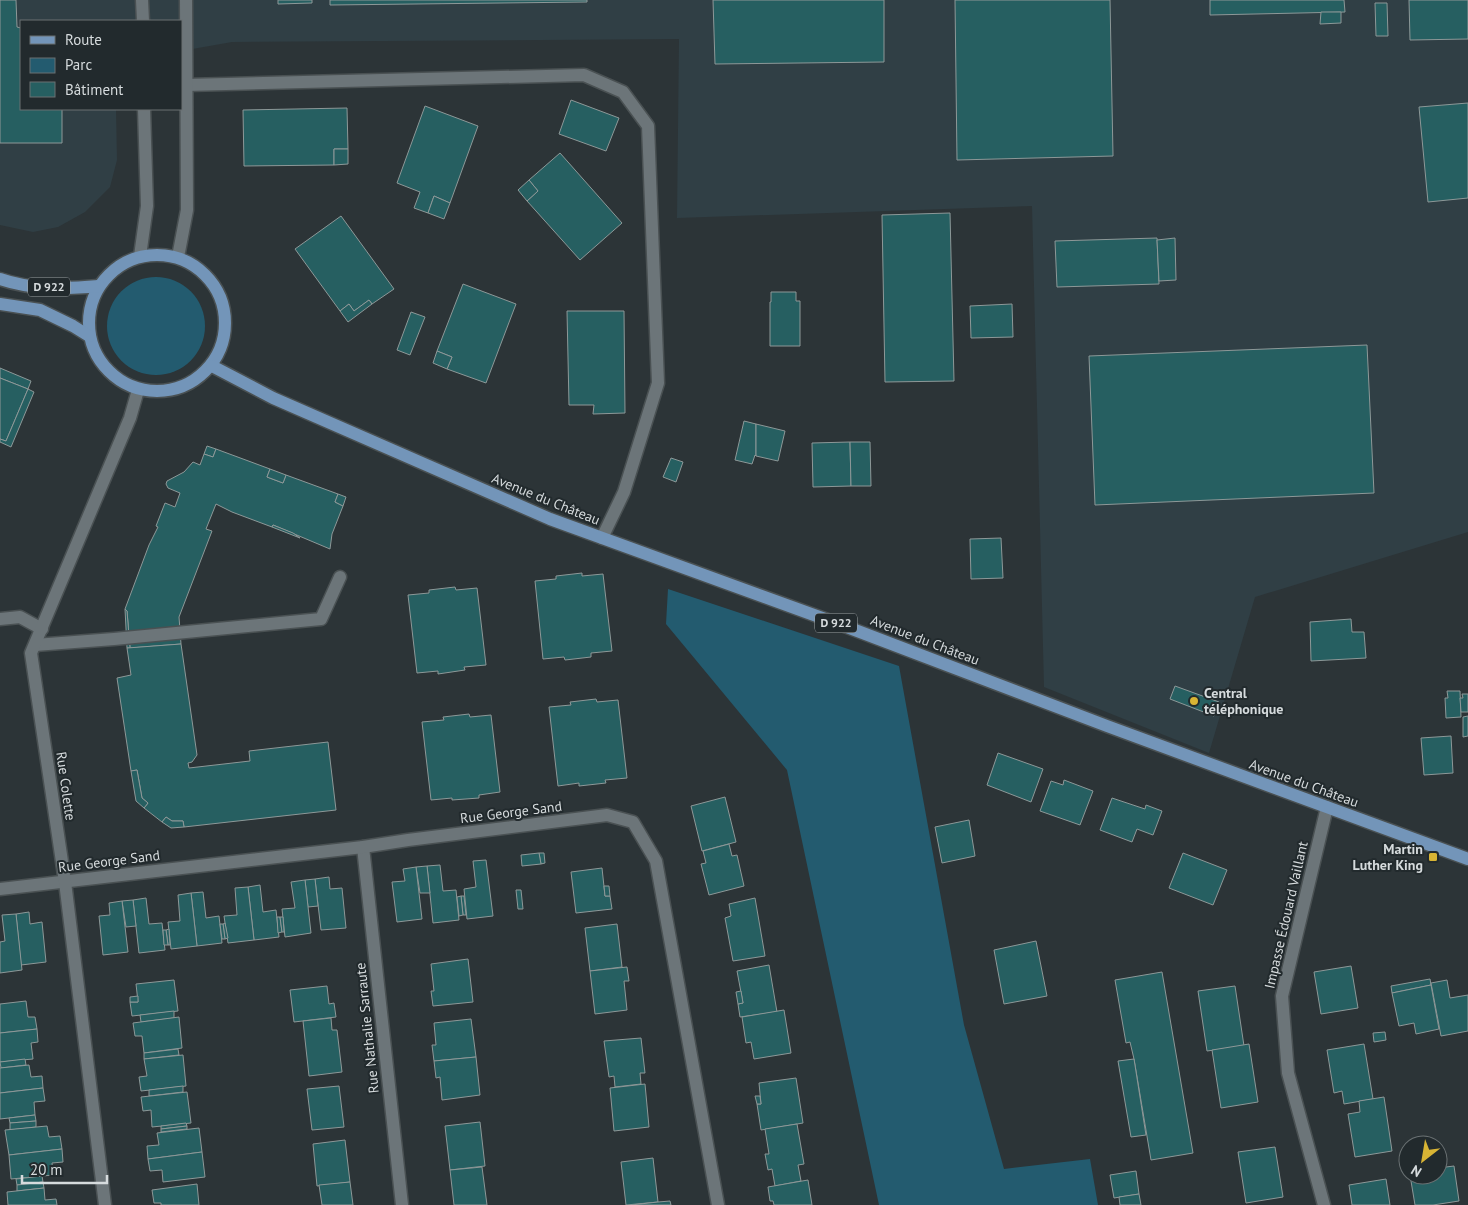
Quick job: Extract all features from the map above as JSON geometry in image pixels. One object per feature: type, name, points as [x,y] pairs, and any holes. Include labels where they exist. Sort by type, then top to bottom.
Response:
[{"type":"main road","points":[[154,254],[178,258],[194,265],[212,281],[219,294],[226,317],[224,340],[212,366],[194,382],[162,392],[138,390],[113,377],[98,359],[89,336],[89,308],[99,286],[118,266],[140,256],[154,254]]},
{"type":"main road","name":"D 922","points":[[0,279],[26,286],[78,288],[99,286]]},
{"type":"main road","name":"D 922","points":[[0,304],[40,310],[89,336]]},
{"type":"main road","name":"Avenue du Château","points":[[212,366],[282,402],[550,519],[838,623],[1468,859]]},
{"type":"street","points":[[142,0],[143,20]]},
{"type":"street","points":[[178,258],[187,210],[186,0]]},
{"type":"street","points":[[186,85],[584,75],[623,92],[648,126],[658,383],[624,492],[602,538]]},
{"type":"street","points":[[140,256],[146,206],[144,110]]},
{"type":"street","name":"Rue Colette","points":[[105,1205],[65,882],[31,653],[130,418],[138,390]]},
{"type":"street","points":[[35,645],[321,618],[340,577]]},
{"type":"street","points":[[0,619],[20,617],[42,629]]},
{"type":"street","name":"Impasse Édouard Vaillant","points":[[1324,1205],[1288,1073],[1282,996],[1327,807]]},
{"type":"street","name":"Rue George Sand","points":[[0,889],[363,847],[607,816],[633,822],[656,860],[718,1205]]},
{"type":"street","name":"Rue Nathalie Sarraute","points":[[363,847],[402,1205]]},
{"type":"shaded area","points":[[0,0],[1468,0],[1468,532],[1255,597],[1209,753],[1044,687],[1032,206],[677,218],[679,39],[232,42],[182,51],[182,20],[20,20],[20,110],[116,110],[117,160],[110,187],[85,212],[58,227],[33,232],[0,225]]},
{"type":"green space","points":[[156,277],[175,280],[191,291],[202,307],[205,326],[202,345],[191,361],[175,372],[156,375],[137,372],[121,361],[110,345],[107,326],[110,307],[121,291],[137,280]]},
{"type":"green space","points":[[668,589],[899,666],[964,1025],[1004,1169],[1090,1159],[1098,1205],[879,1205],[787,770],[666,624]]},
{"type":"building","points":[[0,0],[16,0],[17,27],[20,28],[20,110],[62,110],[62,143],[0,143]]},
{"type":"building","points":[[278,0],[312,0],[312,3],[278,4]]},
{"type":"building","points":[[330,0],[587,0],[587,2],[330,5]]},
{"type":"building","points":[[713,0],[884,0],[884,62],[715,64]]},
{"type":"building","points":[[955,0],[1110,0],[1113,156],[957,160]]},
{"type":"building","points":[[1210,0],[1344,0],[1345,12],[1210,15]]},
{"type":"building","points":[[1409,0],[1468,0],[1468,39],[1410,40]]},
{"type":"building","points":[[1375,3],[1387,3],[1388,36],[1376,36]]},
{"type":"building","points":[[1321,12],[1341,12],[1341,23],[1320,24]]},
{"type":"building","points":[[571,100],[619,118],[606,151],[559,134]]},
{"type":"building","points":[[1468,103],[1468,198],[1428,202],[1419,107]]},
{"type":"building","points":[[425,106],[478,126],[450,203],[434,196],[428,213],[414,208],[420,192],[397,183]]},
{"type":"building","points":[[347,108],[348,149],[334,149],[334,165],[244,166],[243,110]]},
{"type":"building","points":[[334,149],[348,149],[348,164],[334,165]]},
{"type":"building","points":[[560,153],[622,223],[580,260],[527,201],[538,191],[529,180]]},
{"type":"building","points":[[529,180],[538,191],[527,201],[518,190]]},
{"type":"building","points":[[434,196],[450,203],[444,219],[428,213]]},
{"type":"building","points":[[950,213],[954,381],[885,382],[882,215]]},
{"type":"building","points":[[341,216],[394,289],[372,304],[369,300],[354,311],[349,304],[340,311],[295,249]]},
{"type":"building","points":[[1157,238],[1159,284],[1057,287],[1055,241]]},
{"type":"building","points":[[1175,238],[1176,280],[1159,281],[1157,240]]},
{"type":"building","points":[[463,284],[516,304],[486,383],[447,369],[452,357],[437,351]]},
{"type":"building","points":[[771,292],[796,292],[796,301],[800,301],[800,346],[770,346]]},
{"type":"building","points":[[369,300],[372,304],[348,322],[340,311],[349,304],[354,311]]},
{"type":"building","points":[[1012,304],[1013,337],[971,338],[970,306]]},
{"type":"building","points":[[567,311],[624,311],[625,413],[593,414],[594,405],[569,405]]},
{"type":"building","points":[[411,312],[425,317],[410,355],[397,350]]},
{"type":"building","points":[[1367,345],[1374,493],[1095,505],[1089,356]]},
{"type":"building","points":[[437,351],[452,357],[447,369],[433,363]]},
{"type":"building","points":[[0,368],[31,381],[28,389],[0,378]]},
{"type":"building","points":[[0,378],[28,389],[6,441],[0,439]]},
{"type":"building","points":[[28,389],[34,392],[11,447],[0,442],[0,439],[6,441]]},
{"type":"building","points":[[744,421],[756,424],[756,456],[752,464],[735,460]]},
{"type":"building","points":[[756,424],[785,431],[778,461],[756,456]]},
{"type":"building","points":[[850,442],[851,486],[813,487],[812,443]]},
{"type":"building","points":[[850,442],[870,442],[871,486],[851,486]]},
{"type":"building","points":[[207,446],[216,449],[213,457],[204,454]]},
{"type":"building","points":[[216,449],[270,469],[267,477],[283,483],[286,475],[338,494],[335,502],[343,506],[332,534],[330,549],[273,525],[272,527],[232,512],[216,504],[206,529],[212,531],[179,617],[181,644],[130,648],[127,611],[125,609],[149,545],[158,527],[156,526],[165,503],[175,507],[180,493],[168,488],[167,481],[184,472],[193,462],[200,465],[204,454],[213,457]]},
{"type":"building","points":[[671,458],[683,462],[676,482],[663,477]]},
{"type":"building","points":[[270,469],[286,475],[283,483],[267,477]]},
{"type":"building","points":[[338,494],[346,497],[343,506],[335,502]]},
{"type":"building","points":[[273,525],[293,533],[300,538],[272,527]]},
{"type":"building","points":[[1001,538],[1003,578],[971,579],[970,539]]},
{"type":"building","points":[[582,573],[582,576],[603,574],[612,651],[591,653],[591,657],[565,660],[564,657],[543,659],[535,581],[556,579],[556,576]]},
{"type":"building","points":[[455,587],[456,590],[477,588],[486,665],[464,667],[465,670],[438,674],[438,671],[417,673],[408,595],[429,593],[429,590]]},
{"type":"building","points":[[125,609],[127,611],[130,648],[127,648]]},
{"type":"building","points":[[1351,619],[1352,632],[1364,632],[1366,658],[1311,661],[1310,622]]},
{"type":"building","points":[[181,644],[197,755],[192,762],[188,763],[189,768],[250,761],[249,751],[328,742],[336,810],[184,827],[183,821],[172,821],[166,817],[162,822],[144,808],[148,803],[142,798],[137,770],[131,771],[117,678],[131,675],[127,648]]},
{"type":"building","name":"Central téléphonique","points":[[1175,686],[1219,702],[1214,716],[1170,699]]},
{"type":"building","points":[[1447,691],[1460,691],[1461,717],[1446,718],[1445,698],[1448,698]]},
{"type":"building","points":[[1462,694],[1468,694],[1468,712],[1461,712],[1460,698],[1463,698]]},
{"type":"building","points":[[596,699],[597,702],[618,700],[627,778],[605,780],[606,783],[579,786],[579,783],[558,786],[549,707],[571,705],[570,702]]},
{"type":"building","points":[[469,714],[470,717],[491,715],[500,792],[479,795],[479,798],[431,800],[422,722],[444,720],[443,717]]},
{"type":"building","points":[[1468,716],[1468,736],[1463,737],[1463,717]]},
{"type":"building","points":[[1451,736],[1453,773],[1424,775],[1421,738]]},
{"type":"building","points":[[998,753],[1043,769],[1031,802],[987,785]]},
{"type":"building","points":[[137,770],[142,798],[148,803],[144,808],[136,801],[131,771]]},
{"type":"building","points":[[1064,780],[1093,791],[1080,825],[1040,811],[1051,781],[1063,785]]},
{"type":"building","points":[[725,797],[736,842],[702,851],[691,806]]},
{"type":"building","points":[[1112,798],[1145,809],[1146,805],[1162,811],[1153,835],[1137,829],[1132,842],[1100,830]]},
{"type":"building","points":[[166,817],[172,821],[183,821],[184,827],[171,828],[162,822]]},
{"type":"building","points":[[969,820],[975,856],[942,863],[935,827]]},
{"type":"building","points":[[729,844],[732,856],[737,855],[744,886],[709,895],[701,864],[706,863],[703,851]]},
{"type":"building","points":[[539,853],[544,853],[545,863],[541,864]]},
{"type":"building","points":[[539,853],[541,864],[522,866],[521,855]]},
{"type":"building","points":[[1183,853],[1227,870],[1213,905],[1169,888]]},
{"type":"building","points":[[486,860],[493,916],[467,919],[464,889],[476,887],[473,861]]},
{"type":"building","points":[[440,865],[443,891],[456,890],[459,920],[433,923],[427,866]]},
{"type":"building","points":[[427,866],[430,893],[420,893],[416,867]]},
{"type":"building","points":[[416,867],[422,919],[397,922],[392,882],[405,881],[403,869]]},
{"type":"building","points":[[602,868],[605,896],[610,896],[612,909],[576,913],[571,872]]},
{"type":"building","points":[[329,877],[330,889],[342,888],[346,928],[321,930],[315,879]]},
{"type":"building","points":[[315,879],[318,906],[308,907],[305,880]]},
{"type":"building","points":[[305,880],[311,933],[285,937],[282,909],[295,908],[291,882]]},
{"type":"building","points":[[260,885],[263,912],[276,910],[279,937],[254,940],[248,887]]},
{"type":"building","points":[[604,886],[609,886],[610,896],[605,896]]},
{"type":"building","points":[[248,887],[254,940],[228,943],[224,916],[237,915],[235,888]]},
{"type":"building","points":[[516,890],[521,890],[523,909],[518,909]]},
{"type":"building","points":[[203,892],[206,918],[219,916],[222,943],[197,946],[191,893]]},
{"type":"building","points":[[191,893],[197,946],[171,949],[168,922],[180,921],[178,895]]},
{"type":"building","points":[[461,896],[464,896],[466,915],[463,915]]},
{"type":"building","points":[[461,896],[463,915],[459,916],[457,897]]},
{"type":"building","points":[[146,898],[149,924],[162,923],[165,950],[139,953],[133,900]]},
{"type":"building","points":[[755,898],[765,956],[733,961],[725,918],[731,916],[729,904]]},
{"type":"building","points":[[133,900],[136,926],[126,927],[122,901]]},
{"type":"building","points":[[122,901],[128,952],[103,955],[99,916],[110,915],[109,903]]},
{"type":"building","points":[[29,912],[30,924],[42,922],[46,962],[21,965],[16,914]]},
{"type":"building","points":[[16,914],[22,970],[0,973],[0,942],[5,941],[2,915]]},
{"type":"building","points":[[277,917],[280,917],[282,932],[278,933]]},
{"type":"building","points":[[280,917],[283,917],[284,932],[282,932]]},
{"type":"building","points":[[225,923],[228,938],[225,939],[223,924]]},
{"type":"building","points":[[220,924],[223,924],[225,939],[222,939]]},
{"type":"building","points":[[617,924],[622,967],[590,971],[585,928]]},
{"type":"building","points":[[169,929],[170,945],[168,945],[166,930]]},
{"type":"building","points":[[163,930],[166,930],[168,945],[164,945]]},
{"type":"building","points":[[1036,941],[1047,996],[1004,1004],[994,950]]},
{"type":"building","points":[[468,959],[473,1002],[433,1006],[431,991],[434,991],[431,964]]},
{"type":"building","points":[[769,965],[777,1012],[740,1017],[738,1004],[743,1003],[737,971]]},
{"type":"building","points":[[1351,966],[1358,1008],[1321,1014],[1314,972]]},
{"type":"building","points":[[627,967],[629,981],[624,981],[627,1010],[595,1014],[590,971]]},
{"type":"building","points":[[1162,972],[1193,1153],[1151,1160],[1134,1059],[1130,1042],[1126,1043],[1115,980]]},
{"type":"building","points":[[1430,979],[1431,985],[1392,993],[1391,986]]},
{"type":"building","points":[[174,980],[178,1011],[132,1016],[130,1002],[138,1002],[136,984]]},
{"type":"building","points":[[1447,980],[1450,998],[1468,995],[1468,1031],[1441,1036],[1431,983]]},
{"type":"building","points":[[1431,985],[1439,1029],[1416,1034],[1414,1023],[1399,1026],[1392,993]]},
{"type":"building","points":[[327,986],[329,1004],[334,1003],[336,1017],[294,1022],[290,990]]},
{"type":"building","points":[[1235,986],[1244,1046],[1207,1051],[1198,991]]},
{"type":"building","points":[[741,991],[743,1003],[738,1004],[736,992]]},
{"type":"building","points":[[138,996],[138,1002],[130,1002],[130,997]]},
{"type":"building","points":[[26,1001],[28,1017],[35,1017],[37,1029],[0,1033],[0,1004]]},
{"type":"building","points":[[784,1010],[791,1053],[754,1059],[751,1042],[746,1043],[742,1017]]},
{"type":"building","points":[[174,1011],[174,1018],[141,1022],[140,1015]]},
{"type":"building","points":[[179,1017],[182,1048],[144,1053],[142,1036],[135,1036],[133,1023]]},
{"type":"building","points":[[331,1018],[332,1030],[337,1030],[342,1072],[309,1076],[303,1021]]},
{"type":"building","points":[[471,1019],[476,1057],[434,1061],[432,1045],[436,1045],[434,1023]]},
{"type":"building","points":[[37,1029],[38,1042],[31,1043],[33,1059],[0,1062],[0,1033]]},
{"type":"building","points":[[1385,1032],[1386,1040],[1374,1042],[1373,1033]]},
{"type":"building","points":[[641,1038],[645,1073],[640,1073],[641,1084],[615,1087],[614,1076],[609,1077],[604,1041]]},
{"type":"building","points":[[1249,1044],[1258,1102],[1221,1108],[1212,1050]]},
{"type":"building","points":[[1364,1044],[1373,1099],[1344,1104],[1342,1091],[1334,1093],[1327,1050]]},
{"type":"building","points":[[178,1049],[179,1055],[144,1059],[144,1053]]},
{"type":"building","points":[[183,1055],[186,1086],[141,1091],[139,1077],[147,1076],[144,1059]]},
{"type":"building","points":[[476,1057],[480,1095],[442,1100],[440,1077],[436,1078],[434,1061]]},
{"type":"building","points":[[25,1059],[26,1065],[1,1068],[0,1062]]},
{"type":"building","points":[[1134,1059],[1146,1135],[1131,1137],[1118,1061]]},
{"type":"building","points":[[29,1065],[31,1077],[42,1076],[43,1088],[0,1093],[0,1068]]},
{"type":"building","points":[[796,1078],[803,1123],[761,1130],[757,1104],[761,1104],[759,1083]]},
{"type":"building","points":[[645,1084],[649,1127],[614,1131],[610,1088]]},
{"type":"building","points":[[183,1086],[183,1092],[149,1096],[149,1090]]},
{"type":"building","points":[[339,1086],[344,1127],[312,1130],[307,1089]]},
{"type":"building","points":[[43,1088],[45,1101],[34,1102],[35,1115],[0,1119],[0,1093]]},
{"type":"building","points":[[187,1092],[191,1123],[152,1127],[151,1110],[143,1111],[141,1097]]},
{"type":"building","points":[[755,1096],[760,1096],[761,1104],[757,1104]]},
{"type":"building","points":[[1384,1097],[1392,1151],[1355,1157],[1348,1114],[1360,1112],[1359,1101]]},
{"type":"building","points":[[35,1115],[36,1121],[10,1123],[9,1118]]},
{"type":"building","points":[[36,1121],[36,1127],[10,1130],[10,1123]]},
{"type":"building","points":[[480,1122],[485,1166],[450,1170],[445,1126]]},
{"type":"building","points":[[186,1123],[187,1126],[161,1129],[161,1126]]},
{"type":"building","points":[[797,1124],[804,1164],[798,1165],[801,1181],[775,1186],[772,1169],[768,1170],[765,1154],[769,1154],[765,1129]]},
{"type":"building","points":[[47,1126],[49,1137],[60,1136],[62,1149],[9,1155],[5,1130]]},
{"type":"building","points":[[187,1126],[187,1129],[161,1132],[161,1129]]},
{"type":"building","points":[[199,1128],[202,1152],[148,1159],[147,1146],[159,1145],[157,1133]]},
{"type":"building","points":[[345,1140],[350,1182],[317,1186],[313,1144]]},
{"type":"building","points":[[1275,1147],[1283,1197],[1246,1203],[1238,1152]]},
{"type":"building","points":[[62,1149],[63,1162],[52,1163],[53,1175],[11,1179],[9,1155]]},
{"type":"building","points":[[202,1152],[205,1177],[163,1182],[162,1170],[150,1171],[148,1159]]},
{"type":"building","points":[[653,1158],[658,1202],[626,1205],[621,1162]]},
{"type":"building","points":[[1454,1166],[1459,1201],[1433,1205],[1415,1205],[1412,1185],[1448,1185],[1448,1167]]},
{"type":"building","points":[[482,1167],[487,1205],[454,1205],[450,1170]]},
{"type":"building","points":[[1136,1171],[1139,1194],[1114,1198],[1110,1175]]},
{"type":"building","points":[[42,1176],[43,1182],[17,1185],[16,1179]]},
{"type":"building","points":[[1386,1179],[1390,1205],[1352,1205],[1349,1185]]},
{"type":"building","points":[[808,1180],[812,1205],[774,1205],[773,1201],[770,1201],[768,1187]]},
{"type":"building","points":[[43,1182],[44,1188],[17,1191],[17,1185]]},
{"type":"building","points":[[350,1182],[353,1205],[322,1205],[319,1185]]},
{"type":"building","points":[[197,1184],[199,1205],[161,1205],[161,1203],[154,1203],[152,1190]]},
{"type":"building","points":[[44,1188],[45,1200],[56,1199],[57,1205],[8,1205],[7,1192]]},
{"type":"building","points":[[1139,1194],[1141,1205],[1120,1205],[1119,1197]]},
{"type":"building","points":[[670,1201],[671,1205],[631,1205],[658,1202]]},
{"type":"place","name":"Central téléphonique","points":[[1194,701]]},
{"type":"place","name":"Martin Luther King","points":[[1433,857]]}]
